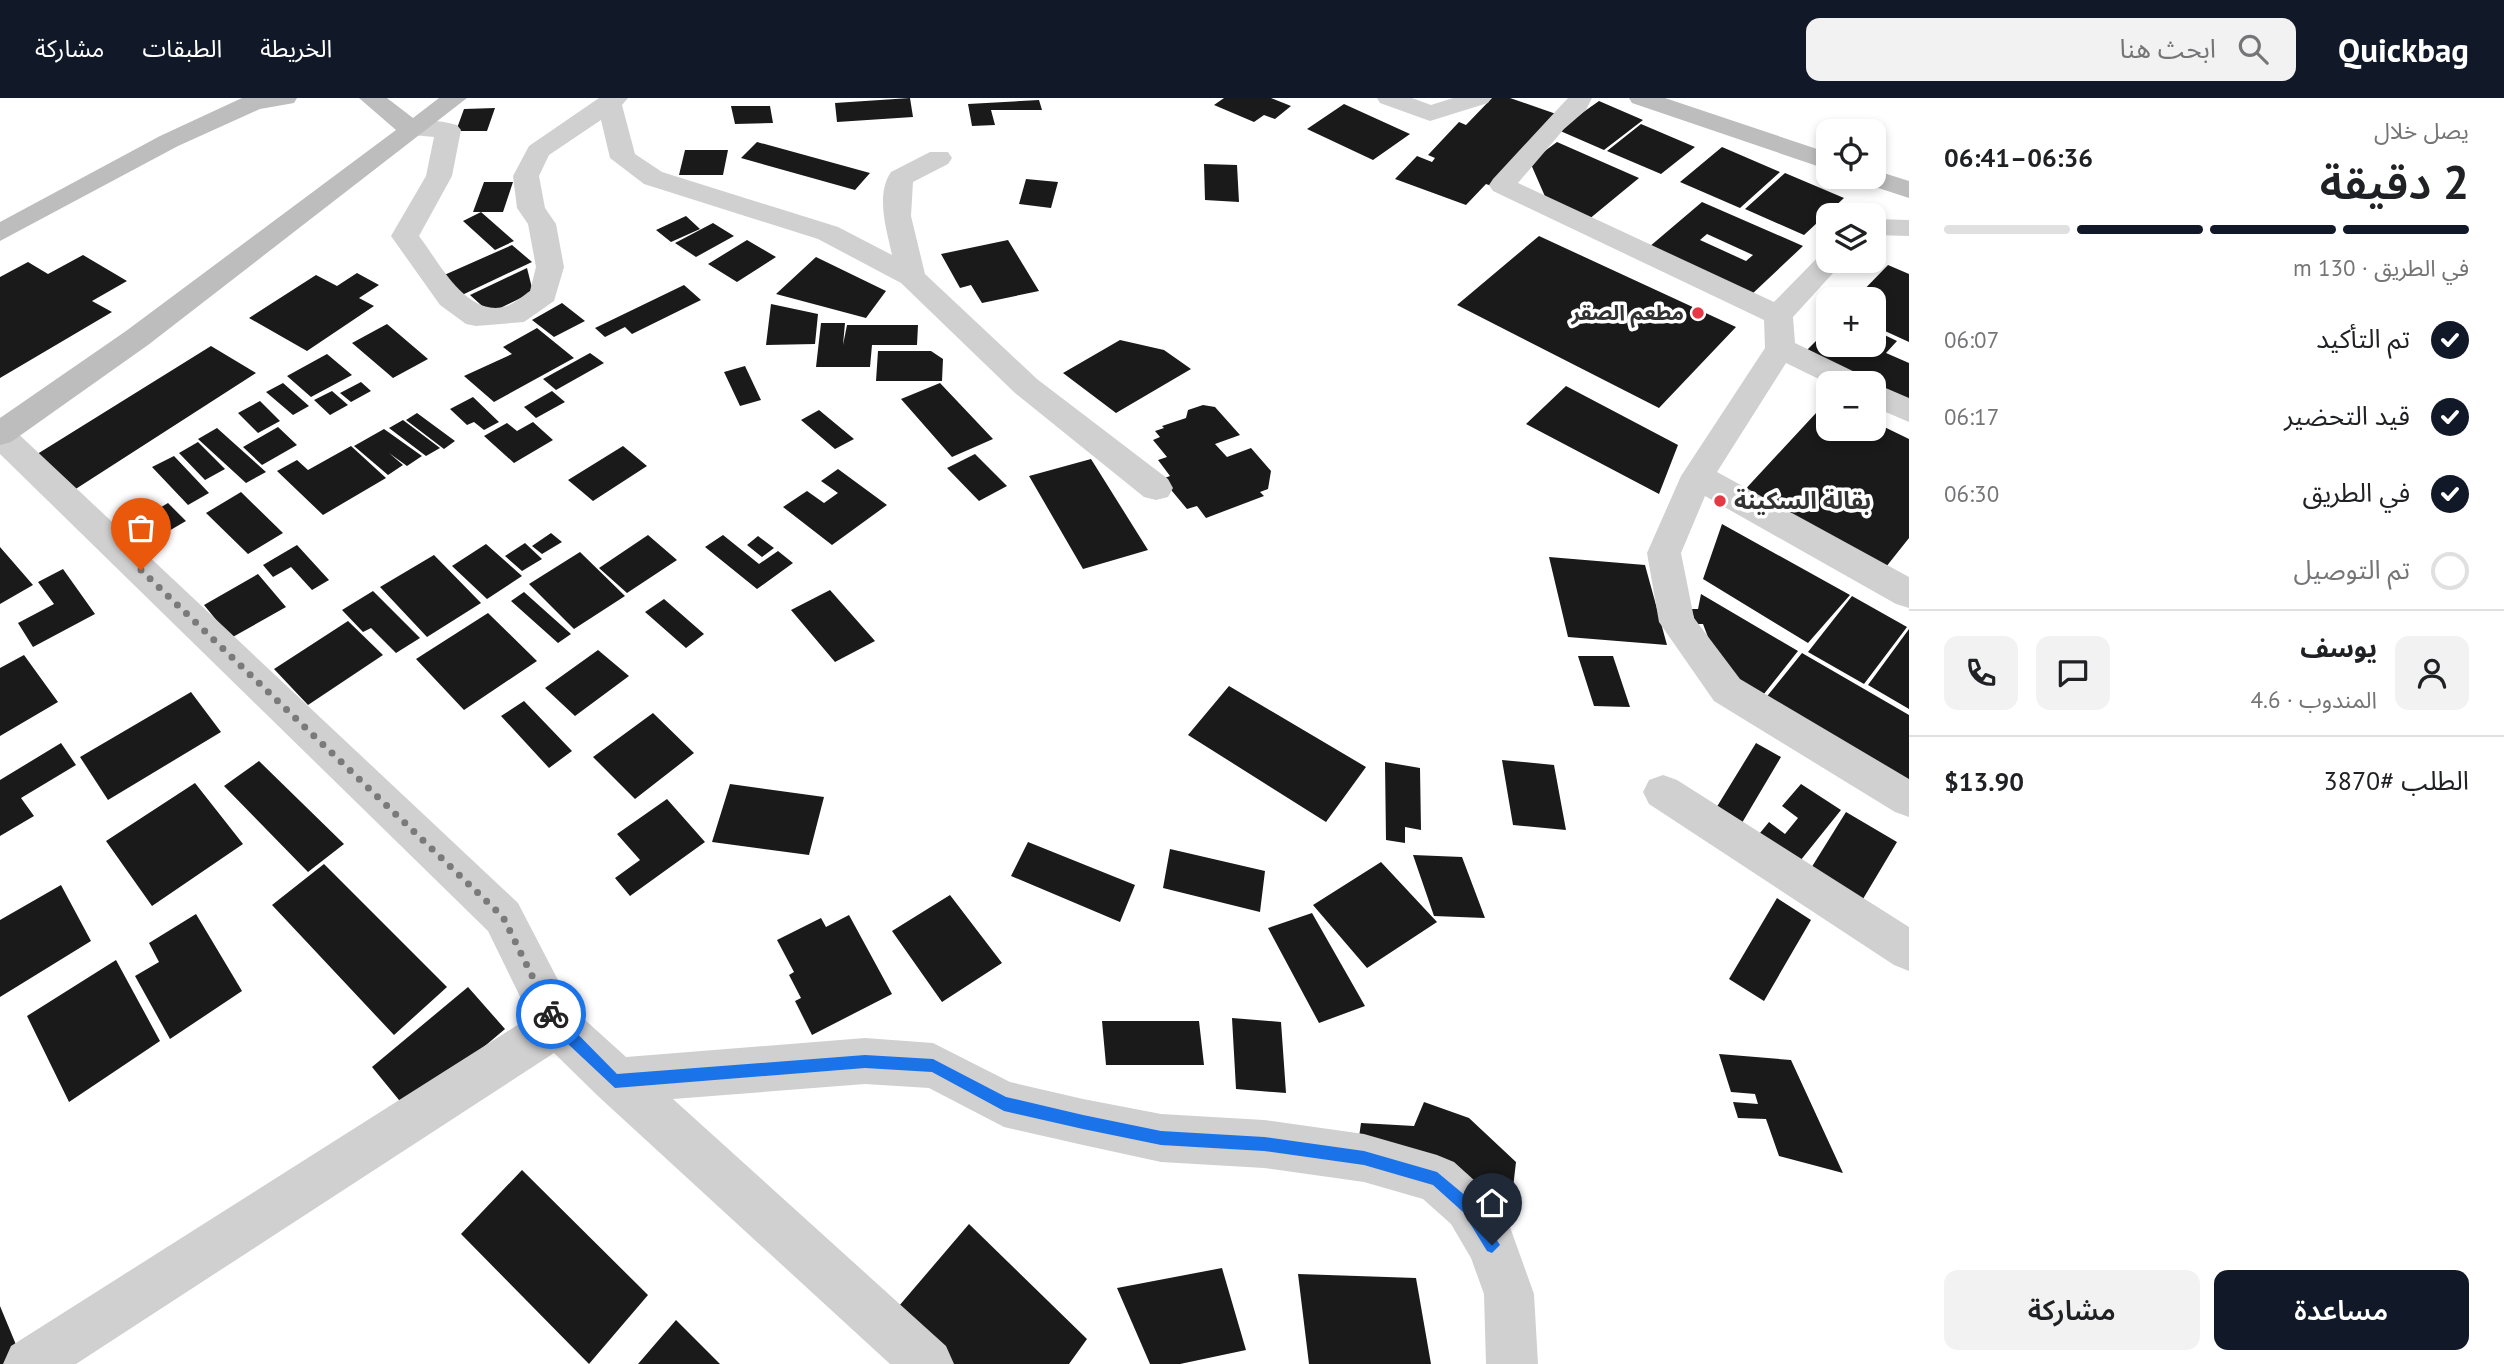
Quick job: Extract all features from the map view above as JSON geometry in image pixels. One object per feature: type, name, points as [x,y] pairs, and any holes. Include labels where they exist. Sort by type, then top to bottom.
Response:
[{"type":"main road","points":[[0,233],[169,141],[254,102],[285,98]]},
{"type":"main road","points":[[371,98],[411,128]]},
{"type":"main road","points":[[0,435],[137,338],[411,128],[455,98]]},
{"type":"main road","points":[[1642,98],[1816,158]]},
{"type":"main road","points":[[1690,98],[1816,141]]},
{"type":"main road","points":[[1886,164],[1909,172]]},
{"type":"main road","points":[[1886,182],[1909,190]]},
{"type":"street","points":[[1389,98],[1430,113],[1479,98]]},
{"type":"street","points":[[1580,98],[1577,105],[1555,124],[1502,185],[1779,332],[1835,371]]},
{"type":"street","points":[[411,128],[448,130],[439,176],[405,236],[450,298],[476,317],[514,315],[544,295],[550,267],[542,224],[531,208],[526,176],[538,151],[613,100],[623,158],[653,178],[828,233],[911,277],[1026,386],[1156,488]]},
{"type":"street","points":[[911,277],[897,216],[900,178],[939,158]]},
{"type":"street","points":[[1886,227],[1909,228]]},
{"type":"street","points":[[1821,273],[1779,332],[1697,475],[1664,553],[1677,622],[1727,690],[1909,800]]},
{"type":"street","points":[[1886,400],[1909,411]]},
{"type":"street","points":[[0,435],[503,917],[556,1025],[928,1364]]},
{"type":"street","points":[[1697,475],[1909,594]]},
{"type":"street","points":[[1663,792],[1909,951]]},
{"type":"street","points":[[29,1364],[556,1025]]},
{"type":"street","points":[[615,1081],[865,1061],[933,1066],[1004,1104],[1083,1122],[1161,1138],[1264,1144],[1364,1158],[1437,1179],[1468,1207],[1492,1245],[1509,1293],[1512,1364]]},
{"type":"building","points":[[910,98],[913,117],[837,122],[835,103]]},
{"type":"building","points":[[1224,98],[1271,98],[1291,106],[1275,119],[1264,115],[1254,122],[1214,105]]},
{"type":"building","points":[[1492,98],[1510,98],[1559,115],[1497,188],[1486,184],[1466,205],[1395,179],[1417,156],[1432,162],[1435,158],[1428,155],[1459,122],[1466,125]]},
{"type":"building","points":[[1039,100],[1042,110],[991,110],[995,125],[972,126],[968,104]]},
{"type":"building","points":[[1599,101],[1643,120],[1604,150],[1558,130]]},
{"type":"building","points":[[1344,104],[1410,134],[1373,160],[1307,129]]},
{"type":"building","points":[[731,106],[770,106],[773,123],[735,124]]},
{"type":"building","points":[[495,108],[487,131],[456,131],[464,109]]},
{"type":"building","points":[[1641,124],[1695,147],[1661,174],[1607,151]]},
{"type":"building","points":[[757,142],[870,173],[855,190],[741,158]]},
{"type":"building","points":[[1557,142],[1639,178],[1588,220],[1547,201],[1530,162]]},
{"type":"building","points":[[1722,147],[1780,172],[1740,208],[1680,182]]},
{"type":"building","points":[[685,150],[728,150],[723,175],[679,175]]},
{"type":"building","points":[[1204,164],[1237,165],[1239,202],[1205,200]]},
{"type":"building","points":[[1785,173],[1816,186],[1816,189],[1844,198],[1839,203],[1816,203],[1816,224],[1804,235],[1745,209]]},
{"type":"building","points":[[1026,179],[1058,182],[1051,208],[1019,204]]},
{"type":"building","points":[[484,182],[513,182],[503,212],[473,212]]},
{"type":"building","points":[[1702,202],[1803,246],[1751,295],[1649,247]],"holes":[[[1707,234],[1753,255],[1746,261],[1700,240]]]},
{"type":"building","points":[[481,212],[514,241],[495,250],[463,221]]},
{"type":"building","points":[[686,216],[700,229],[671,242],[656,230]]},
{"type":"building","points":[[713,223],[734,236],[696,257],[675,243]]},
{"type":"building","points":[[1539,236],[1736,327],[1659,408],[1457,305]]},
{"type":"building","points":[[747,240],[776,257],[737,282],[708,264]]},
{"type":"building","points":[[1008,240],[1039,291],[982,303],[971,285],[960,288],[941,254]]},
{"type":"building","points":[[512,245],[532,262],[462,295],[442,276]]},
{"type":"building","points":[[83,255],[127,281],[92,301],[112,312],[0,378],[0,277],[28,262],[48,274]]},
{"type":"building","points":[[816,257],[886,291],[866,318],[776,294]]},
{"type":"building","points":[[1888,265],[1909,274],[1909,342],[1886,331],[1886,287],[1867,287],[1880,273],[1886,273]]},
{"type":"building","points":[[527,268],[533,292],[490,313],[470,295]]},
{"type":"building","points":[[357,273],[379,285],[359,298],[374,306],[307,351],[249,318],[316,275],[337,286]]},
{"type":"building","points":[[684,285],[701,300],[632,334],[625,327],[605,337],[595,328]]},
{"type":"building","points":[[562,303],[585,321],[554,337],[532,320]]},
{"type":"building","points":[[771,304],[818,314],[815,344],[766,345]]},
{"type":"building","points":[[821,323],[845,323],[843,345],[847,325],[918,325],[917,345],[872,345],[870,367],[816,367]]},
{"type":"building","points":[[387,324],[428,359],[393,378],[352,343]]},
{"type":"building","points":[[537,328],[574,358],[494,402],[464,376],[512,354],[503,347]]},
{"type":"building","points":[[1886,336],[1897,341],[1886,353]]},
{"type":"building","points":[[1120,340],[1164,350],[1191,369],[1116,413],[1063,373]]},
{"type":"building","points":[[1816,341],[1816,357],[1886,357],[1886,353],[1909,363],[1909,402],[1886,391],[1886,371],[1845,371],[1805,352]]},
{"type":"building","points":[[211,346],[256,373],[71,492],[26,461]]},
{"type":"building","points":[[878,351],[931,351],[943,359],[942,381],[876,381]]},
{"type":"building","points":[[590,353],[604,363],[556,390],[543,379]]},
{"type":"building","points":[[327,354],[352,375],[311,397],[287,376]]},
{"type":"building","points":[[745,366],[761,400],[740,406],[724,372]]},
{"type":"building","points":[[361,382],[371,391],[351,402],[340,393]]},
{"type":"building","points":[[283,383],[309,406],[293,415],[266,392]]},
{"type":"building","points":[[940,383],[993,439],[952,457],[901,399]]},
{"type":"building","points":[[1566,386],[1678,445],[1659,494],[1526,424]]},
{"type":"building","points":[[332,391],[348,405],[330,415],[314,400]]},
{"type":"building","points":[[552,391],[565,402],[536,418],[524,407]]},
{"type":"building","points":[[473,397],[499,422],[484,430],[474,422],[467,425],[450,409]]},
{"type":"building","points":[[260,401],[280,421],[258,433],[238,413]]},
{"type":"building","points":[[1203,405],[1215,407],[1240,435],[1215,444],[1227,457],[1251,448],[1271,471],[1268,489],[1260,492],[1264,496],[1206,518],[1197,506],[1187,509],[1162,479],[1170,476],[1158,460],[1167,457],[1153,440],[1160,437],[1155,431],[1164,428],[1162,426],[1186,418],[1188,410]]},
{"type":"building","points":[[819,410],[854,439],[835,449],[801,420]]},
{"type":"building","points":[[417,413],[455,441],[444,449],[406,420]]},
{"type":"building","points":[[1816,413],[1816,441],[1886,441],[1886,428],[1909,439],[1909,538],[1882,572],[1740,495]]},
{"type":"building","points":[[403,420],[440,448],[426,456],[389,428]]},
{"type":"building","points":[[533,422],[553,440],[514,463],[484,436],[507,423],[517,431]]},
{"type":"building","points":[[278,427],[297,445],[262,465],[243,447]]},
{"type":"building","points":[[217,428],[266,472],[246,483],[198,439]]},
{"type":"building","points":[[384,429],[422,456],[407,466],[389,453],[403,465],[388,475],[354,446]]},
{"type":"building","points":[[198,442],[225,469],[205,480],[179,453]]},
{"type":"building","points":[[351,446],[386,478],[323,515],[277,471],[297,460],[308,470]]},
{"type":"building","points":[[623,446],[647,466],[593,501],[568,480]]},
{"type":"building","points":[[975,454],[1007,486],[979,501],[947,468]]},
{"type":"building","points":[[174,456],[209,493],[188,505],[152,467]]},
{"type":"building","points":[[1091,459],[1148,550],[1083,569],[1029,476]]},
{"type":"building","points":[[838,469],[887,505],[832,545],[783,507],[807,491],[824,503],[838,493],[821,481]]},
{"type":"building","points":[[241,492],[283,533],[248,554],[206,513]]},
{"type":"building","points":[[168,503],[186,521],[136,550],[118,533]]},
{"type":"building","points":[[1722,524],[1850,595],[1808,643],[1703,579]]},
{"type":"building","points":[[551,533],[562,542],[542,554],[532,546]]},
{"type":"building","points":[[648,535],[677,560],[627,593],[599,568]]},
{"type":"building","points":[[723,535],[759,564],[778,551],[793,563],[757,589],[705,547]]},
{"type":"building","points":[[758,536],[774,548],[762,557],[747,545]]},
{"type":"building","points":[[525,543],[542,559],[522,571],[505,556]]},
{"type":"building","points":[[486,544],[522,576],[487,599],[452,566]]},
{"type":"building","points":[[297,545],[329,580],[312,590],[291,567],[273,577],[263,565]]},
{"type":"building","points":[[0,547],[33,585],[0,604]]},
{"type":"building","points":[[580,552],[625,596],[574,629],[529,584]]},
{"type":"building","points":[[434,555],[481,603],[427,637],[380,587]]},
{"type":"building","points":[[1549,557],[1645,565],[1667,645],[1568,637]]},
{"type":"building","points":[[63,569],[95,614],[33,647],[18,623],[54,604],[38,582]]},
{"type":"building","points":[[258,574],[286,607],[231,638],[204,605]]},
{"type":"building","points":[[830,590],[875,641],[835,662],[791,610]]},
{"type":"building","points":[[373,591],[420,638],[396,653],[371,628],[363,632],[342,610]]},
{"type":"building","points":[[524,592],[571,634],[558,643],[511,601]]},
{"type":"building","points":[[1701,594],[1798,651],[1756,704],[1711,645],[1703,624],[1696,624],[1691,609],[1698,609]]},
{"type":"building","points":[[1852,596],[1907,627],[1864,684],[1808,652]]},
{"type":"building","points":[[664,599],[704,634],[686,648],[645,612]]},
{"type":"building","points":[[488,613],[537,661],[464,710],[416,659]]},
{"type":"building","points":[[348,621],[383,655],[308,705],[274,669]]},
{"type":"building","points":[[1909,629],[1909,709],[1868,685]]},
{"type":"building","points":[[598,650],[629,676],[575,716],[545,688]]},
{"type":"building","points":[[1802,653],[1909,715],[1909,797],[1760,705]]},
{"type":"building","points":[[24,655],[58,702],[0,736],[0,668]]},
{"type":"building","points":[[1578,656],[1613,656],[1630,707],[1594,706]]},
{"type":"building","points":[[1229,686],[1366,767],[1326,822],[1188,735]]},
{"type":"building","points":[[191,692],[221,732],[108,800],[80,757]]},
{"type":"building","points":[[524,701],[572,751],[549,768],[501,716]]},
{"type":"building","points":[[653,713],[694,753],[635,799],[593,757]]},
{"type":"building","points":[[61,743],[76,765],[21,798],[34,816],[0,836],[0,780]]},
{"type":"building","points":[[1756,743],[1781,757],[1736,833],[1710,818]]},
{"type":"building","points":[[1502,760],[1554,765],[1566,830],[1513,825]]},
{"type":"building","points":[[259,761],[344,844],[308,872],[224,786]]},
{"type":"building","points":[[1385,762],[1420,768],[1421,830],[1405,827],[1405,843],[1386,840]]},
{"type":"building","points":[[195,783],[243,844],[152,906],[106,841]]},
{"type":"building","points":[[730,784],[824,797],[809,855],[712,842]]},
{"type":"building","points":[[1801,784],[1841,810],[1792,871],[1751,844],[1769,822],[1785,834],[1798,818],[1782,806]]},
{"type":"building","points":[[667,799],[705,842],[630,896],[615,878],[640,860],[617,834]]},
{"type":"building","points":[[1846,812],[1897,842],[1854,914],[1803,881]]},
{"type":"building","points":[[1028,842],[1135,885],[1120,922],[1011,876]]},
{"type":"building","points":[[1170,849],[1265,871],[1260,912],[1163,888]]},
{"type":"building","points":[[1413,855],[1462,857],[1485,918],[1434,916]]},
{"type":"building","points":[[1381,862],[1437,922],[1367,968],[1313,905]]},
{"type":"building","points":[[324,864],[447,987],[394,1035],[272,905]]},
{"type":"building","points":[[61,885],[91,941],[0,997],[0,920]]},
{"type":"building","points":[[950,895],[1002,963],[942,1002],[892,931]]},
{"type":"building","points":[[1777,898],[1811,920],[1764,1001],[1729,979]]},
{"type":"building","points":[[1312,913],[1365,1006],[1319,1023],[1268,928]]},
{"type":"building","points":[[196,914],[242,991],[170,1039],[135,976],[159,962],[149,943]]},
{"type":"building","points":[[849,915],[892,994],[812,1035],[795,1001],[801,998],[789,975],[794,972],[777,940],[821,918],[826,927]]},
{"type":"building","points":[[116,960],[160,1041],[69,1102],[27,1016]]},
{"type":"building","points":[[468,987],[505,1029],[408,1111],[372,1067]]},
{"type":"building","points":[[1232,1018],[1281,1022],[1286,1093],[1236,1089]]},
{"type":"building","points":[[1102,1021],[1199,1021],[1204,1065],[1106,1065]]},
{"type":"building","points":[[1719,1054],[1791,1060],[1843,1173],[1779,1156],[1766,1119],[1738,1118],[1733,1102],[1758,1104],[1755,1094],[1731,1092]]},
{"type":"building","points":[[1424,1102],[1469,1118],[1516,1162],[1511,1205],[1357,1151],[1361,1123],[1414,1126]]},
{"type":"building","points":[[522,1170],[648,1295],[589,1364],[461,1234]]},
{"type":"building","points":[[969,1224],[1087,1339],[1069,1364],[929,1364],[887,1320]]},
{"type":"building","points":[[1222,1268],[1246,1350],[1180,1364],[1150,1364],[1117,1288]]},
{"type":"building","points":[[1298,1274],[1416,1278],[1431,1364],[1309,1364]]},
{"type":"building","points":[[0,1306],[24,1364],[0,1364]]},
{"type":"building","points":[[676,1320],[720,1364],[638,1364]]},
{"type":"way so far","points":[[141,570],[503,917],[551,1014]]},
{"type":"place","name":"مطعم الصقر","points":[[1698,313]]},
{"type":"place","name":"بقالة السكينة","points":[[1720,501]]},
{"type":"route","points":[[551,1014],[556,1025],[615,1081],[865,1061],[933,1066],[1004,1104],[1083,1122],[1161,1138],[1264,1144],[1364,1158],[1437,1179],[1468,1207],[1492,1245]]}]
